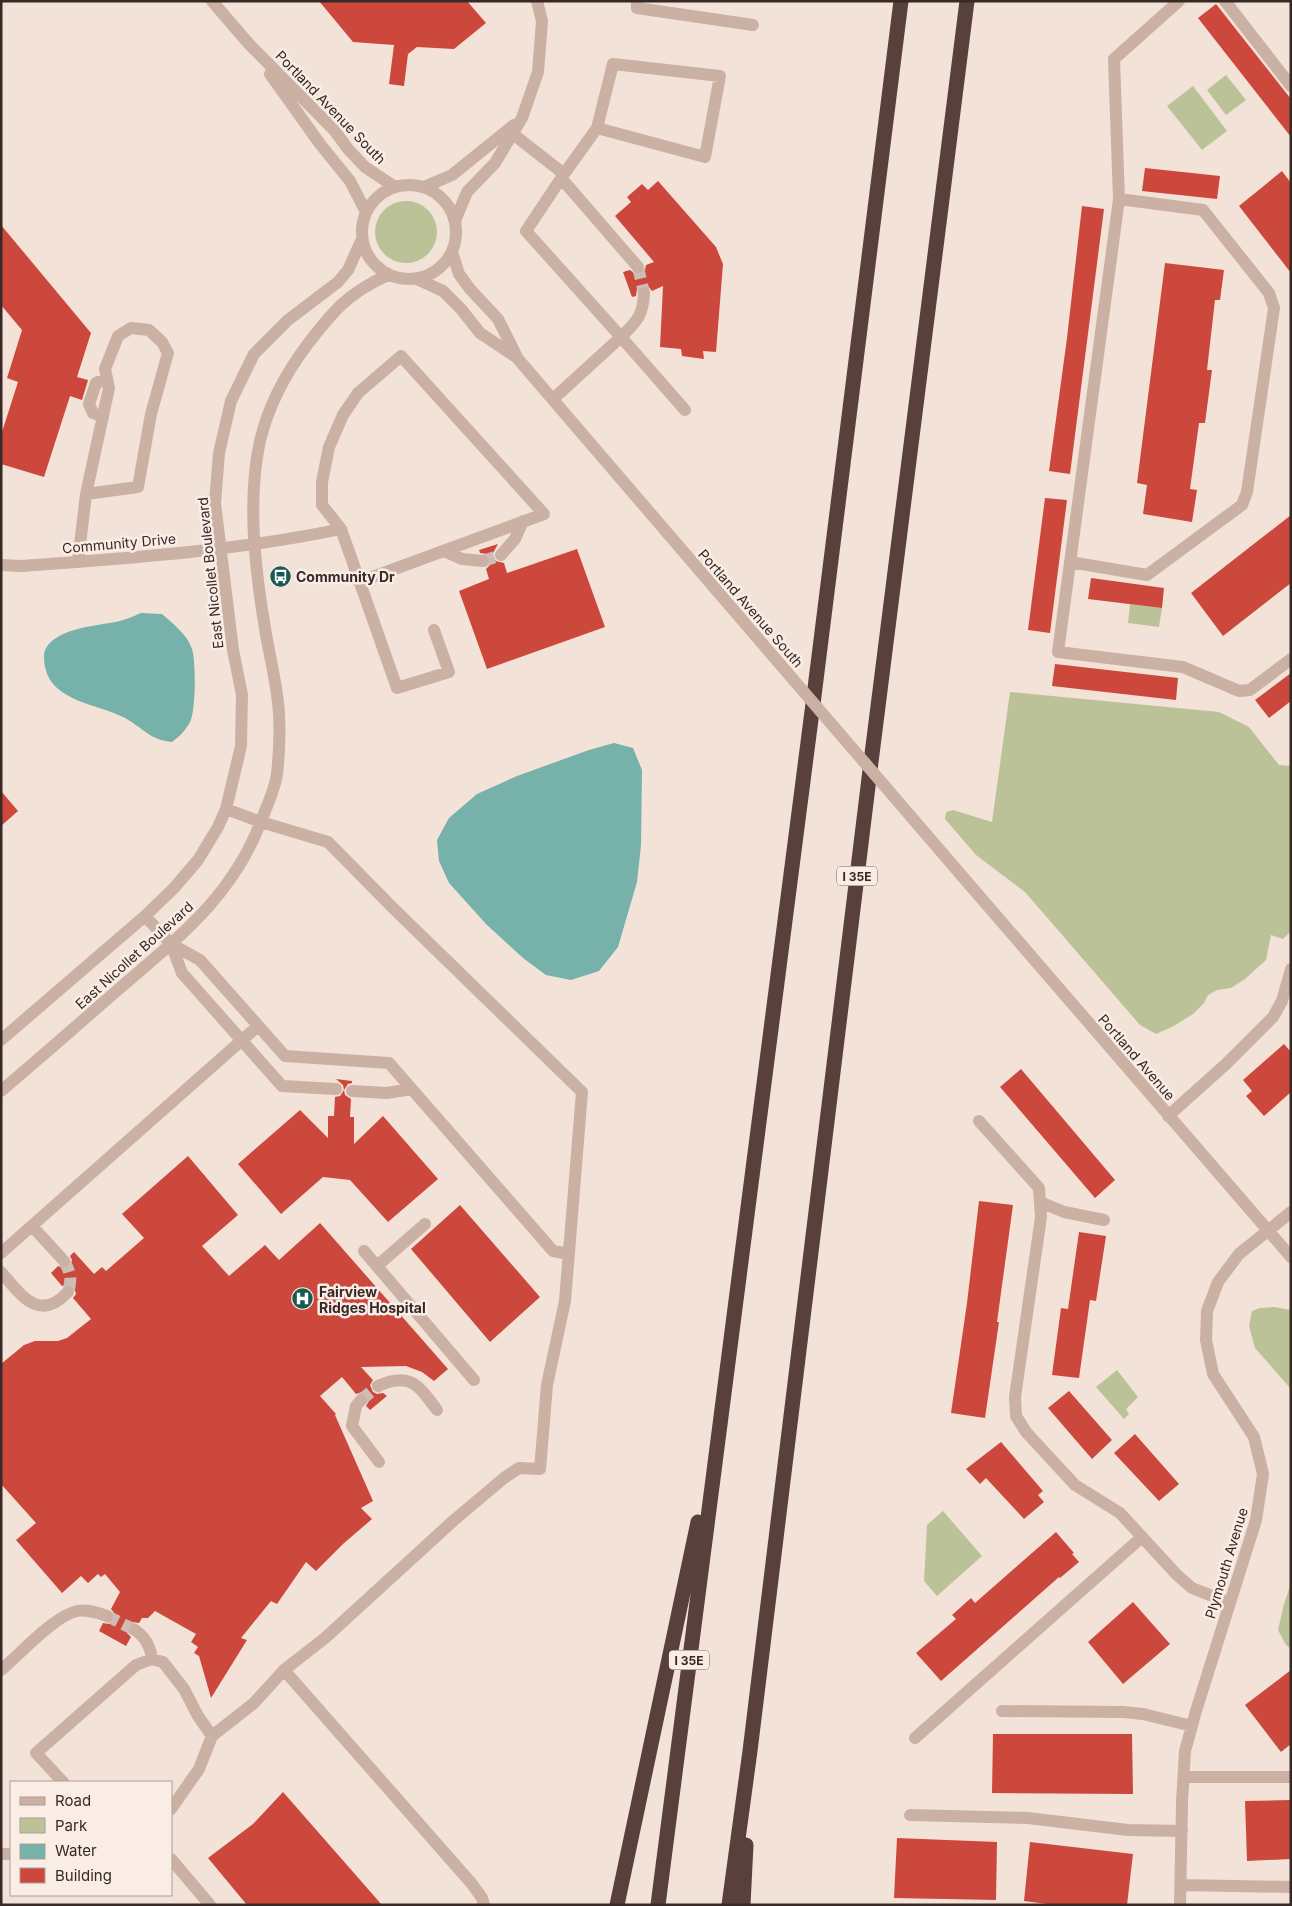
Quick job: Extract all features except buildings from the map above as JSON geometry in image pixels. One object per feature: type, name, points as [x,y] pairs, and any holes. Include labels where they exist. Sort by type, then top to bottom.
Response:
[{"type":"highway","name":"I 35E","points":[[658,1905],[812,716],[900,1]]},
{"type":"highway","name":"I 35E","points":[[729,1905],[750,1751],[871,762],[968,1]]},
{"type":"highway","points":[[617,1905],[721,1416]]},
{"type":"highway","points":[[743,1905],[750,1751]]},
{"type":"street","name":"Portland Avenue South","points":[[212,1],[249,44],[334,130],[365,168],[395,187]]},
{"type":"street","points":[[455,221],[444,200],[435,193],[424,187],[405,185],[395,187],[383,192],[373,201],[366,212],[362,225],[362,239],[366,254],[375,266],[388,275],[402,279],[417,279],[428,275],[446,262],[455,242],[455,221],[467,192],[495,163],[522,118],[538,72],[542,21],[537,1]]},
{"type":"street","points":[[637,1],[637,8],[753,25]]},
{"type":"street","points":[[1179,1],[1114,58],[1119,199],[1058,652],[1183,667],[1239,691],[1250,690],[1291,659]]},
{"type":"street","points":[[1225,1],[1291,86]]},
{"type":"street","name":"Portland Avenue South","points":[[249,44],[320,144],[350,181],[366,212]]},
{"type":"street","points":[[597,128],[705,157],[720,76],[613,64],[597,128],[526,231],[685,410]]},
{"type":"street","points":[[424,187],[452,175],[522,118]]},
{"type":"street","points":[[513,134],[563,176],[638,268]]},
{"type":"street","points":[[1070,562],[1146,575],[1242,505],[1247,492],[1274,308],[1269,293],[1203,210],[1119,199]]},
{"type":"street","name":"East Nicollet Boulevard","points":[[1,1040],[145,916],[174,888],[198,860],[226,809],[241,746],[242,695],[233,650],[216,495],[219,453],[230,401],[254,354],[288,320],[338,282],[348,270],[362,239]]},
{"type":"street","name":"Portland Avenue South","points":[[452,252],[459,274],[470,289],[498,319],[518,359],[962,876]]},
{"type":"street","name":"East Nicollet Boulevard","points":[[1,1091],[196,922],[225,889],[246,855],[261,822],[277,776],[280,715],[264,624],[255,545],[254,487],[260,441],[275,397],[298,357],[328,318],[349,297],[370,283],[388,275]]},
{"type":"street","name":"Portland Avenue South","points":[[417,279],[443,291],[461,309],[480,333],[518,359]]},
{"type":"street","points":[[552,399],[637,321],[644,308],[644,293]]},
{"type":"street","points":[[78,562],[86,494],[109,388],[105,369],[118,336],[131,328],[149,330],[162,342],[168,353],[151,414],[138,487],[86,494]]},
{"type":"street","points":[[359,582],[544,514],[401,356],[358,393],[343,415],[329,447],[322,482],[322,505],[341,529],[359,582],[397,688],[449,672],[434,630]]},
{"type":"street","points":[[502,554],[515,539],[523,521]]},
{"type":"street","name":"Community Drive","points":[[1,565],[22,566],[78,562],[221,549],[298,538],[341,529]]},
{"type":"street","points":[[444,550],[462,559],[483,561]]},
{"type":"street","points":[[172,1808],[199,1769],[212,1736],[254,1704],[284,1670],[332,1631],[453,1521],[504,1478],[519,1468],[540,1469],[547,1385],[565,1301],[582,1092],[328,842],[261,822],[226,809]]},
{"type":"street","name":"Portland Avenue","points":[[962,876],[1291,1257]]},
{"type":"street","points":[[145,916],[171,944],[200,960],[285,1056],[388,1063],[553,1251],[569,1254]]},
{"type":"street","points":[[171,944],[182,973],[282,1086],[336,1089]]},
{"type":"street","points":[[1168,1116],[1226,1064],[1273,1017],[1282,1001],[1291,969]]},
{"type":"street","points":[[1,1253],[258,1026]]},
{"type":"street","points":[[352,1090],[387,1093],[412,1089]]},
{"type":"street","points":[[978,1121],[1039,1188],[1041,1218],[1015,1397],[1016,1416],[1026,1432],[1075,1485],[1120,1513],[1177,1575],[1192,1588],[1230,1603]]},
{"type":"street","points":[[1040,1202],[1064,1212],[1104,1220]]},
{"type":"street","name":"Plymouth Avenue","points":[[1180,1905],[1185,1751],[1256,1520],[1263,1474],[1254,1437],[1213,1374],[1206,1340],[1207,1311],[1218,1282],[1240,1254],[1291,1212]]},
{"type":"street","points":[[377,1266],[425,1224]]},
{"type":"street","points":[[32,1226],[64,1261]]},
{"type":"street","points":[[364,1251],[474,1380]]},
{"type":"street","points":[[1,1272],[21,1295],[41,1307],[55,1303],[68,1292]]},
{"type":"street","points":[[378,1386],[388,1381],[399,1379],[409,1382],[420,1387],[437,1410]]},
{"type":"street","points":[[361,1400],[356,1406],[352,1426],[379,1462]]},
{"type":"street","points":[[915,1738],[1142,1537]]},
{"type":"street","points":[[1,1670],[60,1618],[78,1611],[93,1611],[107,1616]]},
{"type":"street","points":[[135,1630],[143,1636],[151,1647],[152,1659]]},
{"type":"street","points":[[62,1781],[36,1753],[136,1666],[152,1659],[163,1662],[184,1689],[198,1716],[212,1736]]},
{"type":"street","points":[[284,1670],[472,1884],[484,1905]]},
{"type":"street","points":[[1002,1712],[1123,1712],[1143,1714],[1192,1726]]},
{"type":"street","points":[[1184,1777],[1291,1777]]},
{"type":"street","points":[[910,1815],[1028,1818],[1128,1830],[1182,1830]]},
{"type":"street","points":[[172,1860],[210,1905]]},
{"type":"street","points":[[1181,1885],[1291,1887]]},
{"type":"green space","points":[[1226,75],[1246,100],[1226,115],[1207,90]]},
{"type":"green space","points":[[1193,86],[1227,131],[1202,150],[1167,106]]},
{"type":"green space","points":[[406,201],[423,206],[428,210],[432,215],[437,232],[432,249],[428,254],[423,258],[406,263],[389,258],[384,254],[380,249],[375,232],[380,215],[384,210],[389,206]]},
{"type":"green space","points":[[1130,604],[1162,608],[1159,627],[1128,623]]},
{"type":"green space","points":[[1010,692],[1219,712],[1249,727],[1279,765],[1291,766],[1290,932],[1283,939],[1271,935],[1266,960],[1245,979],[1231,988],[1217,990],[1208,995],[1204,1003],[1193,1014],[1174,1026],[1156,1034],[1140,1025],[1025,892],[976,855],[945,819],[946,812],[953,810],[992,822]]},
{"type":"green space","points":[[1274,1307],[1291,1310],[1291,1389],[1255,1348],[1249,1326],[1252,1311],[1260,1308]]},
{"type":"green space","points":[[1117,1370],[1138,1397],[1126,1409],[1129,1414],[1124,1419],[1096,1387]]},
{"type":"green space","points":[[943,1511],[982,1556],[937,1596],[924,1581],[927,1525]]},
{"type":"green space","points":[[1291,1583],[1291,1649],[1286,1645],[1278,1630]]},
{"type":"water","points":[[141,613],[162,614],[183,634],[192,649],[195,686],[192,716],[184,731],[172,742],[158,739],[125,718],[67,695],[49,679],[45,667],[44,655],[46,648],[60,636],[80,629],[120,621]]},
{"type":"water","points":[[614,743],[633,748],[642,770],[641,845],[637,882],[618,947],[599,971],[571,980],[546,975],[523,958],[487,925],[449,883],[439,861],[437,840],[449,818],[477,794],[517,776]]},
{"type":"tunnel","points":[[638,267],[644,293]]},
{"type":"tunnel","points":[[483,561],[501,555]]},
{"type":"tunnel","points":[[64,1261],[70,1276],[68,1292]]},
{"type":"tunnel","points":[[361,1400],[378,1386]]},
{"type":"tunnel","points":[[107,1616],[135,1630]]},
{"type":"place","name":"Community Dr","points":[[280,576]]},
{"type":"place","name":"Fairview Ridges Hospital","points":[[303,1299]]}]
